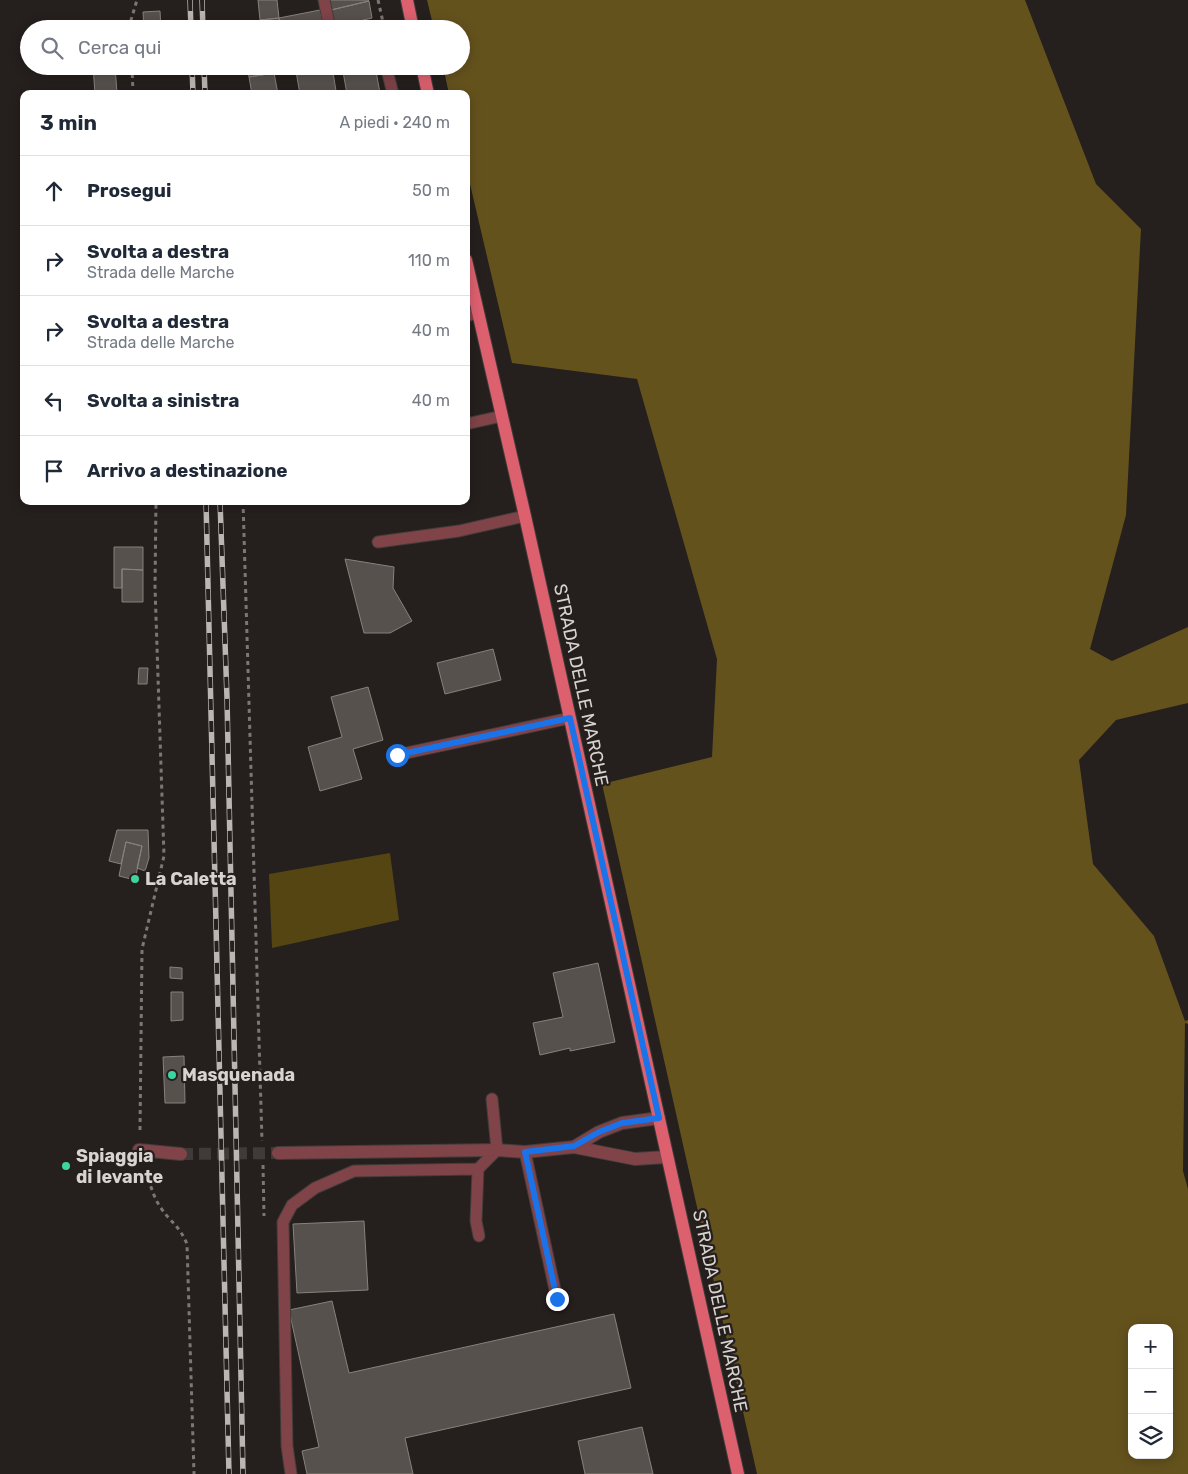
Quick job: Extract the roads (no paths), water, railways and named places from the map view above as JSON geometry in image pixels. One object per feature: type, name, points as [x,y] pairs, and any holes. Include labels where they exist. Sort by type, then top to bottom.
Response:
[{"type":"main road","points":[[406,0],[411,20]]},
{"type":"main road","points":[[424,75],[427,90]]},
{"type":"main road","name":"STRADA DELLE MARCHE","points":[[470,296],[472,314],[502,416],[525,516],[738,1474]]},
{"type":"street","points":[[574,1146],[599,1132],[622,1123],[659,1118]]},
{"type":"street","points":[[278,1153],[496,1150],[525,1152],[574,1146],[634,1159],[667,1157]]},
{"type":"street","points":[[139,1150],[181,1154]]},
{"type":"lane","points":[[324,0],[328,20]]},
{"type":"lane","points":[[388,75],[391,90]]},
{"type":"lane","points":[[470,423],[502,416]]},
{"type":"lane","points":[[378,542],[459,531],[525,516]]},
{"type":"lane","points":[[397,755],[570,718]]},
{"type":"lane","points":[[479,1236],[476,1221],[478,1169],[496,1150],[492,1099]]},
{"type":"lane","points":[[525,1152],[557,1299]]},
{"type":"lane","points":[[291,1474],[287,1446],[283,1222],[292,1205],[315,1188],[354,1171],[478,1169]]},
{"type":"tunnel","points":[[181,1154],[278,1153]]},
{"type":"railway","points":[[190,0],[191,20]]},
{"type":"railway","points":[[202,0],[203,20]]},
{"type":"railway","points":[[192,75],[193,90]]},
{"type":"railway","points":[[204,75],[205,90]]},
{"type":"railway","points":[[206,505],[229,1474]]},
{"type":"railway","points":[[220,505],[227,698],[243,1474]]},
{"type":"place","name":"La Caletta","points":[[135,879]]},
{"type":"place","name":"Masquenada","points":[[172,1075]]},
{"type":"place","name":"Spiaggia di levante","points":[[66,1166]]}]
